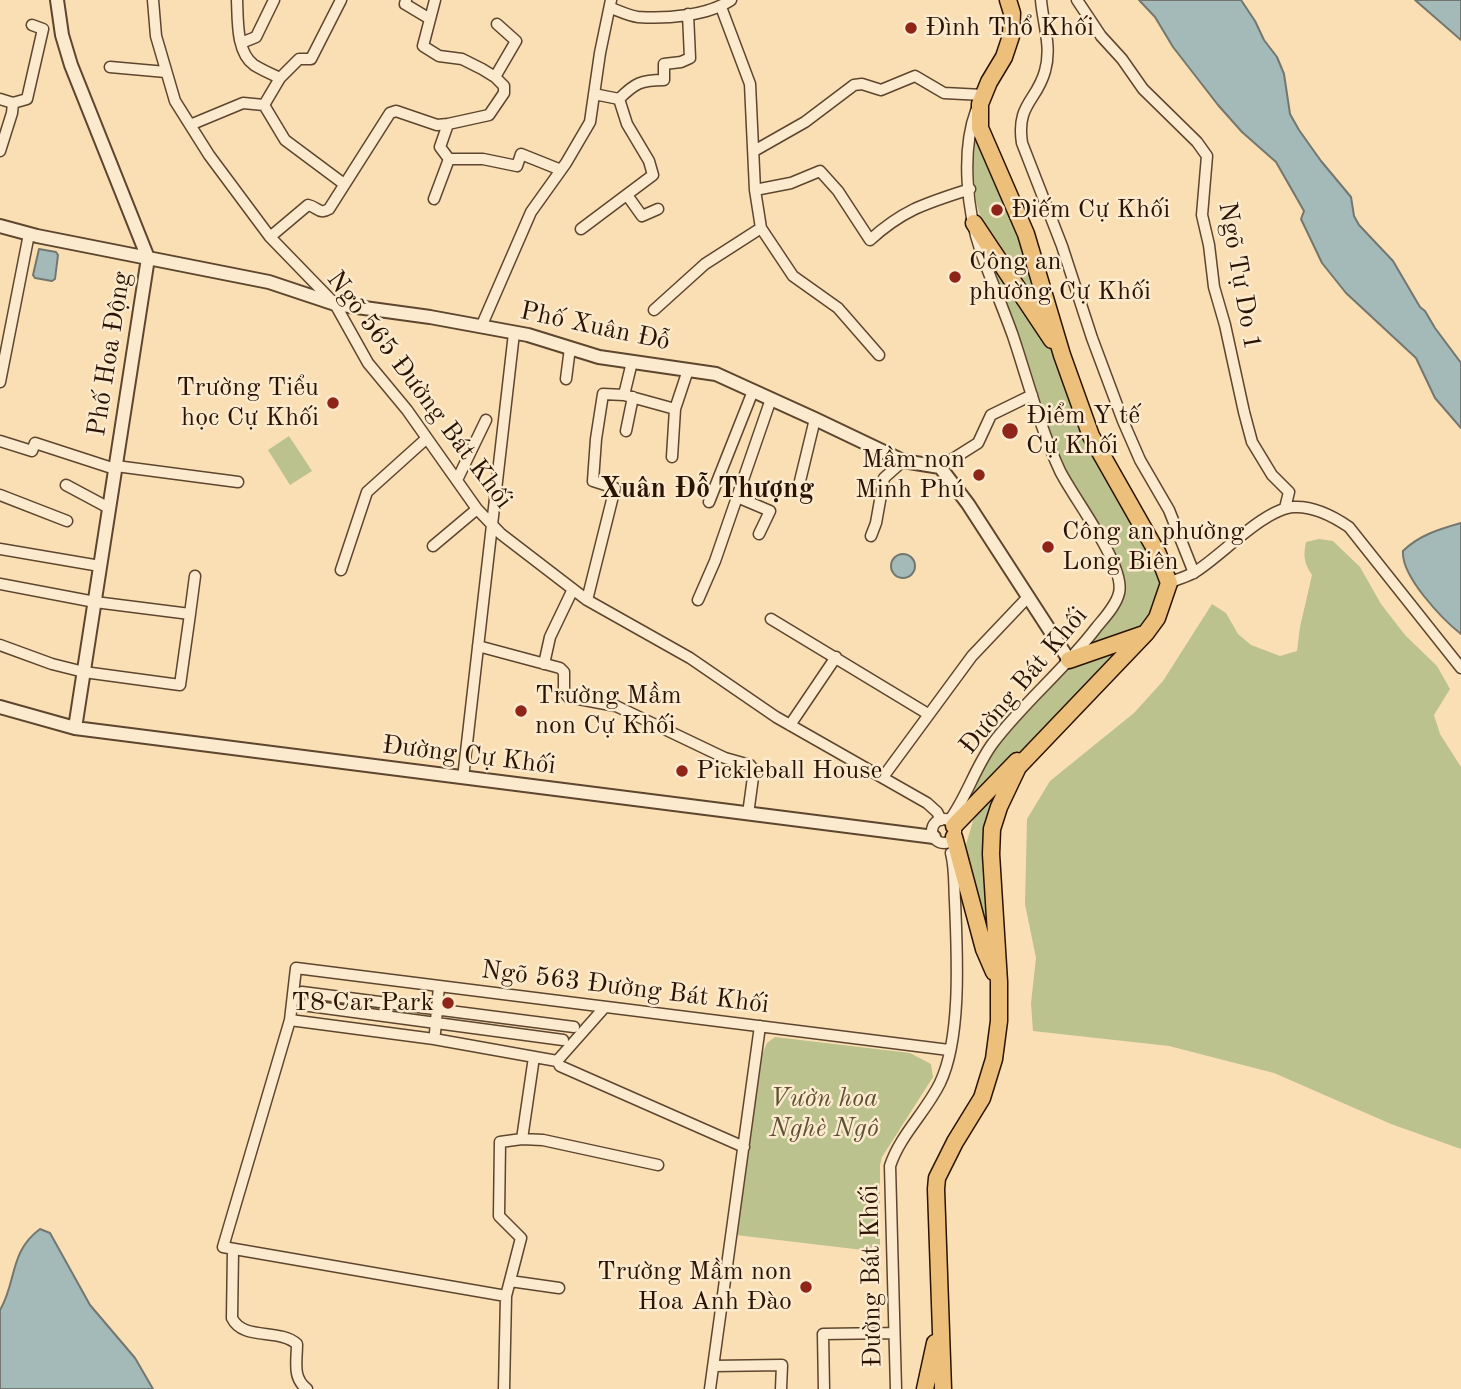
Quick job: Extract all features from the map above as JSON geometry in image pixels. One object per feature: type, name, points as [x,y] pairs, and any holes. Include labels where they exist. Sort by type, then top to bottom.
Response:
[{"type":"main road","points":[[943,1389],[937,1178],[982,1098],[993,1059],[999,1021],[990,854],[992,829],[1018,767],[1146,633],[1157,618],[1169,583],[1158,554],[1091,436],[1062,355],[1026,234],[980,128],[980,104],[983,95],[1004,57],[1011,36],[1012,13],[1008,0]]},
{"type":"main road","points":[[974,223],[1062,355]]},
{"type":"main road","points":[[1069,660],[1146,633]]},
{"type":"main road","points":[[999,982],[984,949],[949,829],[1008,769],[1046,739]]},
{"type":"main road","points":[[925,1389],[940,1320]]},
{"type":"street","name":"Phố Hoa Động","points":[[57,0],[62,36],[71,65],[148,258],[75,728]]},
{"type":"street","name":"Ngõ 565 Đường Bát Khối","points":[[152,0],[156,36],[175,101],[209,155],[270,237],[335,304],[368,363],[427,438],[477,509],[502,534],[587,600],[690,658],[790,725],[927,803],[949,829]]},
{"type":"street","points":[[237,0],[241,43],[252,64],[280,78]]},
{"type":"street","points":[[241,43],[256,37],[274,0]]},
{"type":"street","points":[[264,105],[280,78],[299,59],[312,59],[341,0]]},
{"type":"street","points":[[406,0],[408,7],[430,19]]},
{"type":"street","points":[[270,237],[308,205],[318,212],[329,209],[390,113],[396,111],[437,125],[489,115],[504,93],[504,86],[474,64],[462,59],[439,56],[423,46],[435,0]]},
{"type":"street","points":[[481,327],[531,212],[590,122],[600,53],[611,4],[635,17],[688,14],[721,7],[731,0]]},
{"type":"street","points":[[1041,0],[1048,53],[1045,74],[1023,112],[1020,128],[1022,143],[1062,246],[1123,421],[1140,460],[1168,510],[1194,573]]},
{"type":"street","name":"Ngõ Tự Do 1","points":[[1077,0],[1101,36],[1143,89],[1197,142],[1207,156],[1202,215],[1214,287],[1252,442],[1272,475],[1289,492],[1285,508]]},
{"type":"street","points":[[721,7],[750,84],[755,190],[761,228],[793,276],[838,309],[879,355]]},
{"type":"street","points":[[619,99],[633,85],[649,80],[664,80],[664,64],[690,58],[688,14]]},
{"type":"street","points":[[495,77],[516,41],[496,24]]},
{"type":"street","points":[[0,99],[13,103],[27,99],[43,29],[32,25]]},
{"type":"street","points":[[110,67],[166,72]]},
{"type":"street","points":[[754,151],[806,122],[854,85],[862,83],[881,90],[915,76],[944,93],[983,95]]},
{"type":"street","points":[[594,94],[619,99]]},
{"type":"street","name":"Đường Bát Khối","points":[[896,1389],[890,1166],[900,1144],[940,1082],[950,1050],[954,1021],[957,940],[949,829],[970,781],[993,744],[1069,660],[1114,604],[1121,585],[1113,562],[1051,452],[1012,334],[981,252],[970,189],[968,140],[973,118],[983,95]]},
{"type":"street","points":[[581,229],[653,174],[649,161],[627,124],[619,99]]},
{"type":"street","points":[[0,151],[13,103]]},
{"type":"street","points":[[190,125],[243,103],[264,105]]},
{"type":"street","points":[[264,105],[285,140],[344,184]]},
{"type":"street","points":[[448,124],[440,147],[449,159]]},
{"type":"street","points":[[449,159],[483,159],[517,166],[522,154],[561,170]]},
{"type":"street","points":[[434,199],[449,159]]},
{"type":"street","points":[[755,190],[791,183],[820,171],[838,191],[870,240],[893,219],[925,203],[970,189]]},
{"type":"street","points":[[627,195],[642,216],[658,209]]},
{"type":"street","name":"Phố Xuân Đỗ","points":[[0,226],[270,282],[335,304],[514,333],[600,357],[716,374],[903,461],[940,467]]},
{"type":"street","points":[[654,310],[705,264],[761,228]]},
{"type":"street","points":[[0,382],[29,234]]},
{"type":"street","points":[[126,254],[139,236]]},
{"type":"street","points":[[463,778],[514,333]]},
{"type":"street","points":[[566,380],[570,348]]},
{"type":"street","points":[[626,431],[632,362]]},
{"type":"street","points":[[672,457],[674,409],[688,370]]},
{"type":"street","points":[[709,502],[753,391]]},
{"type":"street","points":[[587,600],[615,488],[593,481],[603,394],[628,396],[674,409]]},
{"type":"street","points":[[1032,395],[991,415],[978,443],[940,467],[968,504],[1069,660]]},
{"type":"street","points":[[698,600],[715,561],[771,399]]},
{"type":"street","points":[[800,481],[815,418]]},
{"type":"street","points":[[457,480],[486,420]]},
{"type":"street","points":[[341,570],[367,492],[427,438]]},
{"type":"street","points":[[0,441],[32,451],[35,443],[116,467],[238,482]]},
{"type":"street","points":[[871,536],[878,515],[884,478],[903,461]]},
{"type":"street","points":[[66,485],[109,508]]},
{"type":"street","points":[[0,495],[67,521]]},
{"type":"street","points":[[737,497],[770,511],[758,534]]},
{"type":"street","points":[[1169,583],[1194,573],[1252,527],[1285,508],[1310,508],[1336,518],[1349,527],[1461,668]]},
{"type":"street","points":[[433,546],[477,509]]},
{"type":"street","points":[[0,549],[100,566]]},
{"type":"street","points":[[0,645],[41,661],[84,672],[180,685],[195,576]]},
{"type":"street","points":[[0,584],[95,602],[190,614]]},
{"type":"street","points":[[544,664],[550,636],[573,589]]},
{"type":"street","points":[[883,777],[972,656],[1028,597]]},
{"type":"street","points":[[771,619],[928,714]]},
{"type":"street","points":[[478,646],[562,670],[565,675],[564,693],[568,697],[616,706],[725,758],[750,765],[754,770],[748,814]]},
{"type":"street","points":[[790,725],[836,657]]},
{"type":"street","name":"Đường Cự Khối","points":[[0,708],[75,728],[934,837]]},
{"type":"street","points":[[933,827],[949,829],[939,842],[934,837],[933,827]]},
{"type":"street","name":"Ngõ 563 Đường Bát Khối","points":[[290,1020],[296,968],[950,1050]]},
{"type":"street","points":[[435,1028],[439,986]]},
{"type":"street","points":[[302,992],[574,1027]]},
{"type":"street","points":[[302,1005],[435,1028],[563,1040]]},
{"type":"street","points":[[557,1060],[604,1008]]},
{"type":"street","points":[[506,1296],[223,1247],[290,1020],[434,1039],[557,1060]]},
{"type":"street","points":[[710,1389],[760,1026]]},
{"type":"street","points":[[522,1139],[534,1057]]},
{"type":"street","points":[[557,1060],[560,1066],[744,1147]]},
{"type":"street","points":[[504,1389],[506,1296],[521,1238],[499,1216],[500,1142],[543,1140],[658,1166]]},
{"type":"street","points":[[233,1250],[232,1318],[236,1326],[243,1330],[290,1338],[297,1344],[297,1376],[307,1389]]},
{"type":"street","points":[[510,1281],[559,1288]]},
{"type":"street","points":[[824,1389],[823,1334],[893,1333]]},
{"type":"street","points":[[714,1366],[782,1365],[780,1389]]},
{"type":"green space","points":[[976,130],[1014,222],[1051,329],[982,223],[976,201],[973,167]]},
{"type":"green space","points":[[990,259],[1052,348],[1063,379],[1143,534],[1162,581],[1147,628],[1082,650],[1118,607],[1123,598],[1125,577],[1063,469]]},
{"type":"green space","points":[[289,436],[312,471],[290,485],[268,450]]},
{"type":"green space","points":[[1319,539],[1333,541],[1360,567],[1381,604],[1405,635],[1437,666],[1450,689],[1434,715],[1440,734],[1461,767],[1461,1149],[1391,1124],[1274,1073],[1169,1046],[1033,1031],[1031,1003],[1036,958],[1025,904],[1027,819],[1050,781],[1134,713],[1163,681],[1212,604],[1226,613],[1238,634],[1251,645],[1280,656],[1297,651],[1312,575],[1305,559],[1306,542]]},
{"type":"green space","points":[[1130,645],[1069,711],[964,807],[982,768],[994,750],[1066,670],[1075,664]]},
{"type":"green space","points":[[1012,771],[999,800],[991,950],[965,848],[975,814]]},
{"type":"green space","name":"Vườn hoa Nghè Ngô","points":[[775,1037],[910,1053],[931,1064],[933,1077],[882,1157],[880,1252],[736,1235],[761,1057],[767,1043]]},
{"type":"water","points":[[1139,0],[1241,0],[1277,57],[1284,74],[1290,114],[1299,130],[1351,197],[1354,216],[1359,225],[1393,261],[1420,307],[1461,363],[1461,428],[1435,398],[1416,358],[1346,293],[1322,263],[1301,219],[1304,211],[1276,162],[1242,132],[1218,105],[1173,47],[1155,17]]},
{"type":"water","points":[[1415,0],[1461,0],[1461,40]]},
{"type":"water","points":[[39,249],[56,252],[58,255],[55,279],[52,281],[35,278],[33,275]]},
{"type":"water","points":[[1461,523],[1461,634],[1434,608],[1415,584],[1404,561],[1403,551],[1423,537]]},
{"type":"water","points":[[903,554],[912,557],[915,566],[912,575],[903,578],[894,575],[891,566],[894,557]]},
{"type":"water","points":[[40,1229],[50,1233],[90,1305],[135,1358],[153,1389],[0,1389],[0,1310],[18,1257],[30,1238]]},
{"type":"place","name":"Đình Thổ Khối","points":[[911,28]]},
{"type":"place","name":"Điếm Cự Khối","points":[[997,210]]},
{"type":"place","name":"Công an phường Cự Khối","points":[[955,277]]},
{"type":"place","name":"Trường Tiểu học Cự Khối","points":[[333,403]]},
{"type":"place","name":"Điểm Y tế Cự Khối","points":[[1010,431]]},
{"type":"place","name":"Mầm non Minh Phú","points":[[979,475]]},
{"type":"place","name":"Công an phường Long Biên","points":[[1048,547]]},
{"type":"place","name":"Trường Mầm non Cự Khối","points":[[521,711]]},
{"type":"place","name":"Pickleball House","points":[[682,771]]},
{"type":"place","name":"T8 Car Park","points":[[448,1003]]},
{"type":"place","name":"Trường Mầm non Hoa Anh Đào","points":[[806,1287]]},
{"type":"district","name":"Xuân Đỗ Thượng","points":[[707,490]]}]
